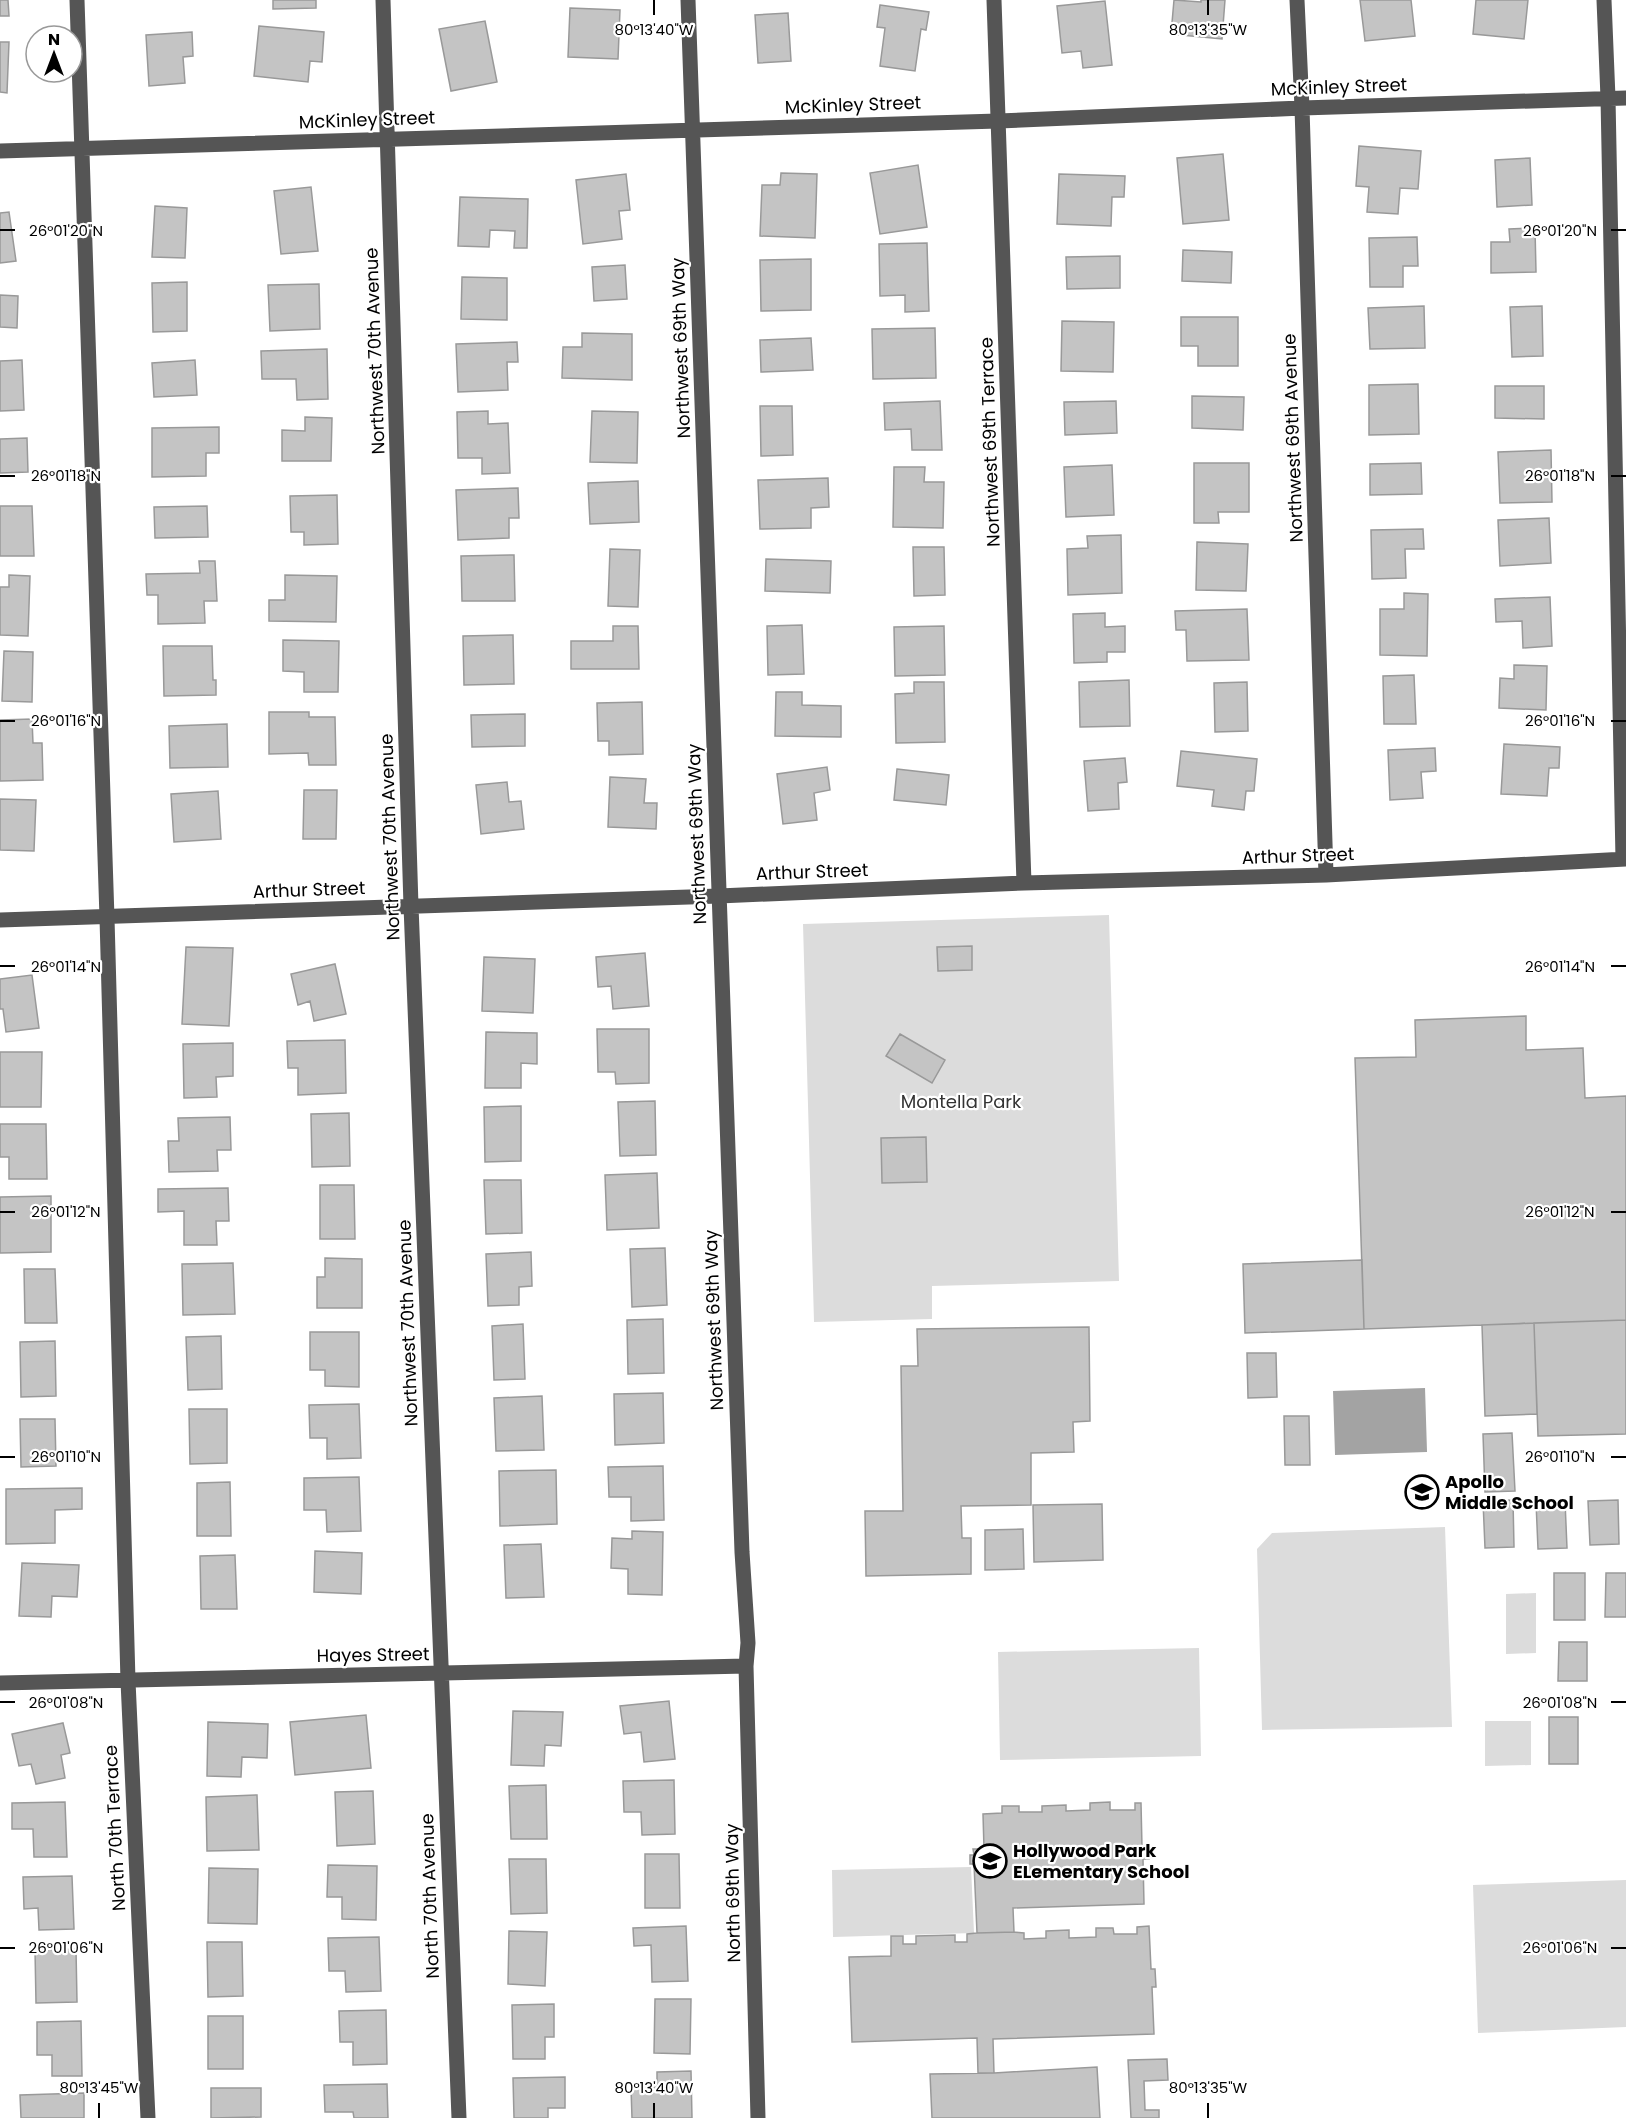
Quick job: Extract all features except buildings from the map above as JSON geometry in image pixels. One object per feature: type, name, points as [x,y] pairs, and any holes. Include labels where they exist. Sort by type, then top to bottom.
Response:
[{"type":"street","name":"North 70th Terrace","points":[[77,0],[107,918],[128,1681],[147,2118]]},
{"type":"street","name":"Northwest 70th Avenue","points":[[383,0],[411,906],[440,1673]]},
{"type":"street","name":"Northwest 69th Way","points":[[688,0],[742,1552],[748,1643],[746,1666]]},
{"type":"street","name":"Northwest 69th Terrace","points":[[994,0],[1024,883]]},
{"type":"street","name":"Northwest 69th Avenue","points":[[1297,0],[1326,875]]},
{"type":"street","points":[[1604,0],[1625,859]]},
{"type":"street","name":"McKinley Street","points":[[0,151],[998,121],[1302,108],[1626,98]]},
{"type":"street","name":"Arthur Street","points":[[0,920],[719,896],[1024,883],[1326,875],[1625,859]]},
{"type":"street","name":"Hayes Street","points":[[0,1683],[746,1666]]},
{"type":"street","name":"North 69th Way","points":[[746,1666],[758,2118]]},
{"type":"street","name":"North 70th Avenue","points":[[440,1673],[459,2118]]},
{"type":"green space","name":"Montella Park","points":[[1109,915],[1119,1281],[932,1286],[932,1319],[814,1322],[803,924]]},
{"type":"green space","points":[[1445,1527],[1452,1727],[1262,1730],[1257,1549],[1272,1533]]},
{"type":"green space","points":[[1536,1593],[1536,1653],[1506,1654],[1506,1594]]},
{"type":"green space","points":[[1199,1648],[1201,1756],[1000,1760],[998,1652]]},
{"type":"green space","points":[[1485,1721],[1531,1721],[1531,1765],[1485,1766]]},
{"type":"green space","points":[[971,1867],[974,1933],[833,1937],[832,1870]]},
{"type":"green space","points":[[1626,1880],[1626,2027],[1478,2033],[1473,1885]]},
{"type":"shaded area","points":[[1425,1388],[1427,1452],[1335,1455],[1333,1391]]},
{"type":"place","name":"Apollo Middle School","points":[[1422,1492]]},
{"type":"place","name":"Hollywood Park ELementary School","points":[[990,1861]]}]
